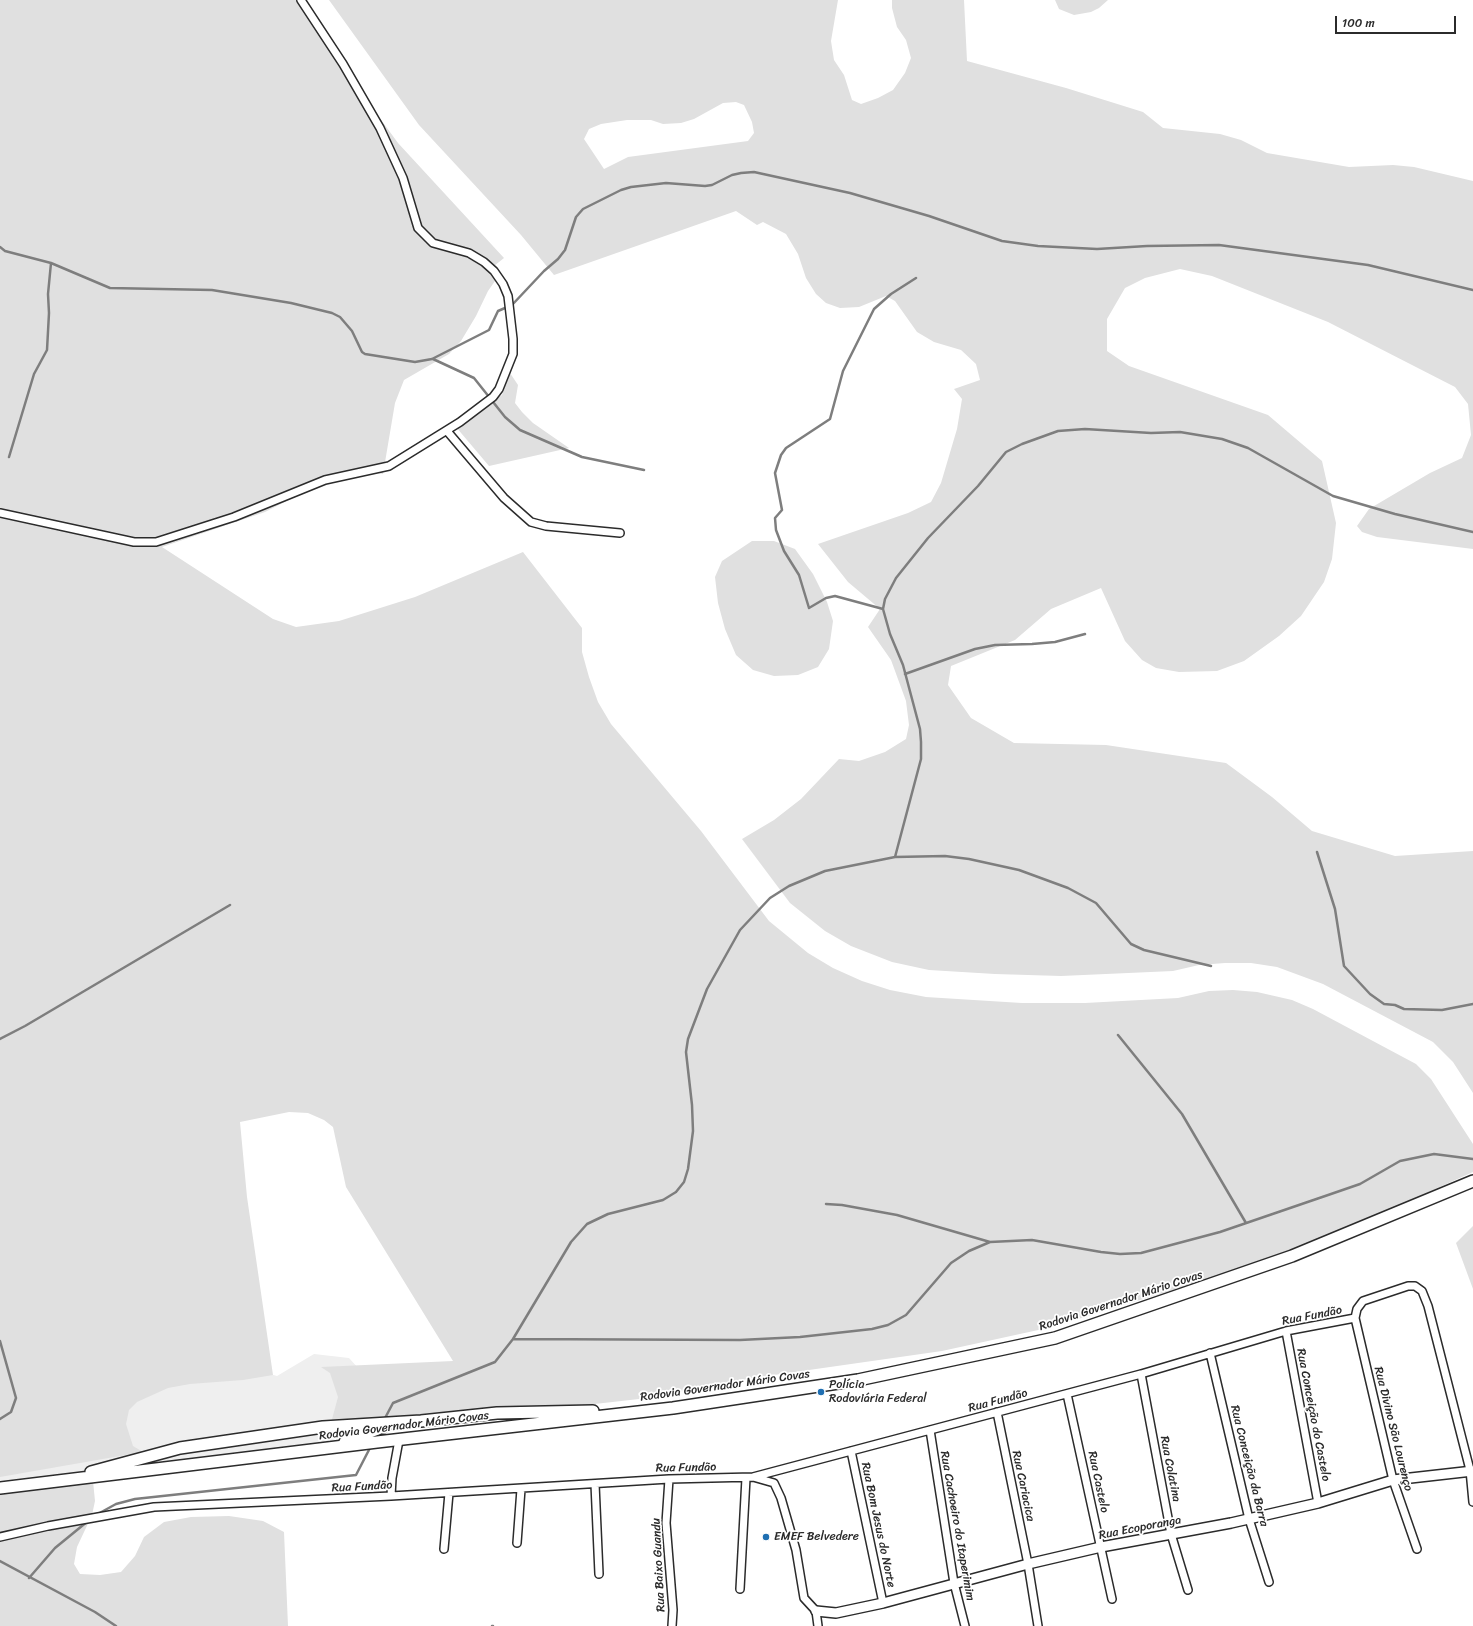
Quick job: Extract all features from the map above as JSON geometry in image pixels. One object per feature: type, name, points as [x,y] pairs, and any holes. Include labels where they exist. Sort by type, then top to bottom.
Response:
[{"type":"main road","name":"Rodovia Governador Mário Covas","points":[[0,1488],[673,1408],[858,1380],[1054,1338],[1292,1256],[1473,1181]]},
{"type":"main road","points":[[56,1482],[180,1448],[323,1427],[421,1421],[497,1413],[673,1408]]},
{"type":"main road","points":[[333,1448],[378,1428],[421,1421]]},
{"type":"street","points":[[0,513],[134,542],[156,542],[234,517],[325,480],[389,466],[447,431],[493,397],[499,389],[513,354],[513,339],[508,296],[494,271],[484,262],[469,253],[433,243],[418,228],[402,178],[380,128],[343,64],[302,0]]},
{"type":"street","points":[[447,431],[504,498],[531,522],[546,526],[620,533]]},
{"type":"street","points":[[1355,1316],[1356,1309],[1363,1301],[1408,1286],[1415,1286],[1422,1291],[1428,1306],[1471,1470],[1473,1502]]},
{"type":"street","name":"Rua Fundão","points":[[0,1537],[48,1526],[154,1507],[449,1493],[669,1479],[750,1478],[1141,1374],[1286,1331],[1355,1316]]},
{"type":"street","name":"Rua Divino São Lourenço","points":[[1355,1316],[1393,1480],[1417,1549]]},
{"type":"street","name":"Rua Conceição do Castelo","points":[[1286,1331],[1318,1503]]},
{"type":"street","name":"Rua Conceição da Barra","points":[[1210,1353],[1250,1519],[1269,1582]]},
{"type":"street","name":"Rua Colatina","points":[[1141,1374],[1171,1534],[1188,1590]]},
{"type":"street","name":"Rua Castelo","points":[[1067,1394],[1112,1599]]},
{"type":"street","name":"Rua Cariacica","points":[[997,1412],[1028,1564],[1038,1626]]},
{"type":"street","name":"Rua Cachoeiro do Itaperimim","points":[[930,1430],[954,1583],[965,1626]]},
{"type":"street","points":[[391,1496],[392,1478],[399,1440]]},
{"type":"street","name":"Rua Bom Jesus do Norte","points":[[851,1451],[883,1603]]},
{"type":"street","name":"Rua Ecoporanga","points":[[816,1611],[836,1613],[883,1603],[954,1583],[1101,1547],[1250,1519],[1318,1503],[1393,1480],[1471,1470]]},
{"type":"street","points":[[740,1590],[750,1478],[774,1483],[781,1498],[796,1550],[804,1598],[816,1611],[818,1626]]},
{"type":"street","name":"Rua Baixo Guandu","points":[[669,1479],[666,1522],[673,1610],[672,1626]]},
{"type":"street","points":[[595,1484],[599,1574]]},
{"type":"street","points":[[517,1542],[521,1489]]},
{"type":"street","points":[[444,1549],[449,1493]]},
{"type":"shaded area","points":[[0,0],[296,0],[398,143],[504,258],[489,270],[495,281],[461,341],[449,354],[404,380],[395,403],[383,474],[367,471],[334,477],[265,512],[162,547],[273,619],[296,627],[339,621],[415,597],[523,552],[582,628],[582,652],[589,677],[598,702],[611,724],[701,831],[769,921],[808,953],[833,968],[862,981],[890,990],[926,997],[1022,1003],[1085,1003],[1178,998],[1209,991],[1233,990],[1257,992],[1292,1000],[1313,1009],[1416,1064],[1431,1079],[1473,1144],[1473,1172],[1316,1243],[1212,1278],[1052,1327],[942,1351],[753,1378],[648,1398],[328,1434],[338,1397],[330,1373],[321,1367],[453,1361],[346,1187],[333,1127],[324,1120],[308,1113],[289,1112],[240,1122],[247,1197],[273,1375],[243,1380],[190,1384],[168,1388],[137,1402],[129,1410],[126,1424],[133,1446],[143,1452],[0,1477]]},
{"type":"shaded area","points":[[329,0],[838,0],[831,41],[834,60],[844,75],[852,100],[861,104],[878,98],[893,90],[905,73],[911,58],[906,40],[897,27],[892,8],[892,0],[964,0],[967,61],[1066,88],[1143,112],[1163,128],[1220,134],[1241,140],[1267,153],[1349,167],[1393,165],[1414,167],[1473,181],[1473,549],[1377,537],[1362,532],[1357,526],[1369,509],[1430,473],[1462,458],[1471,435],[1468,404],[1455,387],[1328,322],[1212,276],[1180,269],[1145,278],[1125,288],[1107,319],[1107,351],[1129,366],[1268,415],[1322,461],[1336,523],[1332,559],[1324,582],[1301,616],[1279,636],[1244,661],[1217,671],[1179,672],[1156,668],[1142,660],[1125,641],[1101,588],[1051,609],[1015,640],[951,666],[948,685],[971,718],[1014,743],[1106,745],[1226,763],[1272,797],[1312,831],[1395,856],[1473,851],[1473,1093],[1453,1062],[1433,1042],[1323,984],[1277,967],[1251,963],[1225,963],[1199,965],[1173,971],[1061,976],[929,970],[892,962],[851,946],[825,931],[790,903],[742,839],[774,820],[801,799],[839,759],[859,761],[885,752],[906,739],[909,725],[906,701],[891,660],[868,627],[880,609],[848,582],[818,544],[908,513],[931,502],[941,483],[957,429],[962,399],[954,389],[980,380],[976,364],[961,350],[934,342],[917,332],[895,301],[886,296],[859,307],[840,308],[826,303],[816,294],[806,278],[798,254],[786,234],[763,222],[757,225],[736,211],[554,275],[521,235],[419,125]],"holes":[[[736,102],[744,105],[752,122],[754,133],[748,141],[628,157],[604,169],[584,139],[589,129],[601,124],[627,120],[651,120],[663,124],[681,123],[694,119],[723,103]]]},
{"type":"shaded area","points":[[1055,0],[1108,0],[1099,8],[1091,12],[1074,15],[1059,9]]},
{"type":"shaded area","points":[[510,373],[518,385],[515,403],[522,412],[533,423],[569,448],[489,466],[456,427],[502,395]]},
{"type":"shaded area","points":[[752,541],[774,541],[795,549],[813,574],[827,602],[833,621],[829,649],[818,667],[798,675],[774,676],[753,670],[736,655],[725,629],[718,603],[715,577],[722,561]]},
{"type":"shaded area","points":[[1473,1226],[1473,1289],[1456,1243]]},
{"type":"shaded area","points":[[314,1354],[349,1358],[370,1381],[353,1431],[330,1441],[0,1482],[0,1431],[124,1391],[238,1365],[277,1376]]},
{"type":"shaded area","points":[[93,1481],[95,1501],[92,1515],[77,1547],[74,1564],[80,1574],[100,1575],[121,1572],[135,1556],[144,1537],[164,1522],[191,1517],[229,1516],[263,1521],[284,1532],[288,1626],[0,1626],[0,1494]]},
{"type":"waterway","points":[[0,247],[5,251],[51,263],[110,288],[212,290],[291,303],[332,313],[340,317],[352,331],[362,352],[365,354],[415,362],[432,359],[489,330],[498,311],[512,305],[544,271],[558,259],[565,250],[576,217],[583,209],[621,190],[631,187],[666,183],[705,186],[712,185],[732,175],[754,172],[850,193],[929,216],[1002,241],[1038,246],[1097,249],[1147,246],[1219,245],[1368,265],[1473,290]]},
{"type":"waterway","points":[[9,457],[34,374],[47,350],[49,313],[48,294],[51,263]]},
{"type":"waterway","points":[[883,609],[835,596],[826,598],[809,608],[799,575],[784,551],[776,530],[775,518],[782,510],[775,473],[781,455],[786,448],[830,419],[843,371],[874,309],[891,294],[916,278]]},
{"type":"waterway","points":[[433,359],[474,378],[505,417],[520,430],[582,457],[644,470]]},
{"type":"waterway","points":[[895,857],[921,759],[921,742],[920,729],[903,665],[890,634],[883,609],[885,599],[896,578],[928,538],[978,486],[1006,452],[1022,444],[1058,431],[1085,429],[1151,433],[1180,432],[1222,439],[1248,448],[1333,496],[1395,514],[1473,532]]},
{"type":"waterway","points":[[905,674],[975,649],[995,645],[1055,642],[1085,634]]},
{"type":"waterway","points":[[1317,852],[1335,909],[1344,966],[1370,994],[1384,1004],[1395,1005],[1404,1009],[1442,1010],[1473,1004]]},
{"type":"waterway","points":[[384,1420],[393,1403],[495,1362],[513,1339],[571,1242],[587,1224],[608,1214],[663,1200],[676,1192],[684,1182],[688,1169],[693,1131],[692,1105],[686,1052],[688,1039],[707,989],[740,930],[770,898],[789,886],[825,871],[895,857],[945,856],[969,859],[1019,870],[1068,888],[1096,903],[1131,944],[1144,950],[1211,966]]},
{"type":"waterway","points":[[0,1039],[25,1026],[230,905]]},
{"type":"waterway","points":[[1118,1035],[1182,1114],[1246,1223]]},
{"type":"waterway","points":[[513,1339],[740,1340],[800,1337],[872,1329],[888,1325],[906,1315],[951,1263],[969,1251],[990,1242],[1032,1240],[1101,1252],[1120,1254],[1141,1253],[1220,1232],[1360,1184],[1400,1161],[1434,1154],[1473,1159]]},
{"type":"waterway","points":[[826,1204],[842,1205],[897,1215],[990,1242]]},
{"type":"waterway","points":[[0,1341],[16,1398],[11,1412],[0,1419]]},
{"type":"waterway","points":[[96,1515],[116,1504],[135,1499],[356,1475],[371,1446]]},
{"type":"waterway","points":[[29,1578],[55,1548],[88,1521]]},
{"type":"waterway","points":[[0,1561],[95,1612],[116,1626]]},
{"type":"place","name":"Polícia Rodoviária Federal","points":[[821,1392]]},
{"type":"place","name":"EMEF Belvedere","points":[[766,1537]]}]
